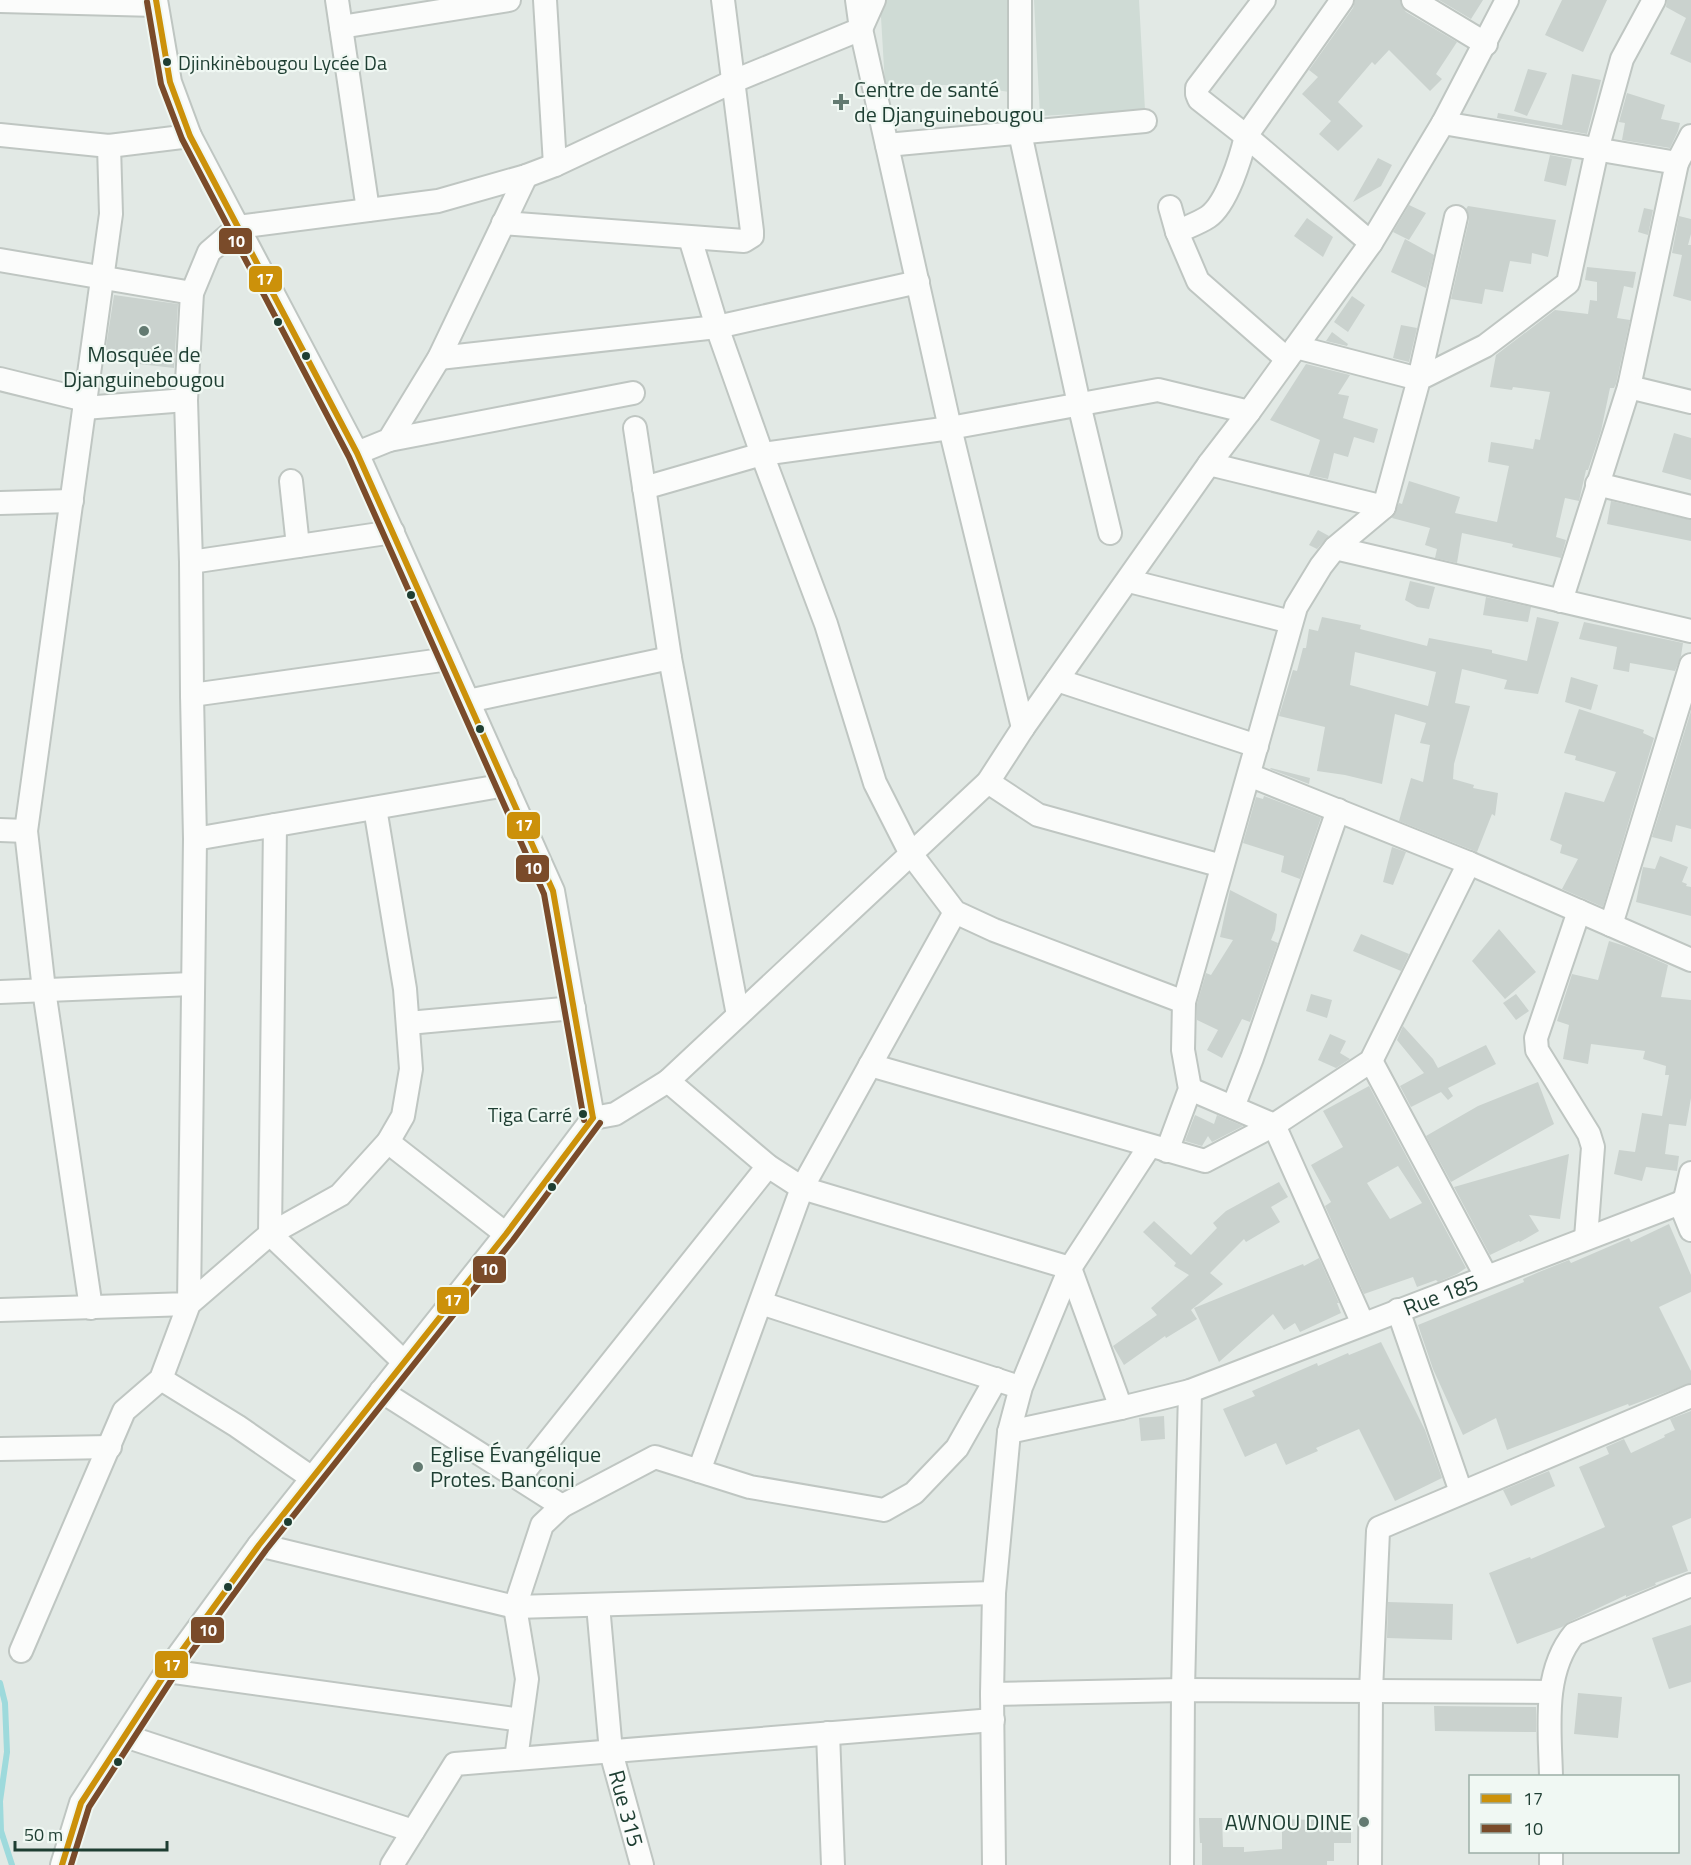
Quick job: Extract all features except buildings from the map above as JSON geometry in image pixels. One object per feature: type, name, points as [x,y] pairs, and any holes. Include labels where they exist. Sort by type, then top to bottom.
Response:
[{"type":"street","points":[[337,0],[368,210]]},
{"type":"street","points":[[341,27],[509,0]]},
{"type":"street","points":[[545,0],[555,165]]},
{"type":"street","points":[[503,223],[744,241],[752,236],[723,0]]},
{"type":"street","points":[[857,0],[861,28],[950,428],[1023,728]]},
{"type":"street","points":[[21,1651],[124,1411],[161,1379],[189,1304],[195,839],[186,400],[192,293],[209,252],[238,227],[438,201],[526,176],[555,165],[734,81],[861,28],[874,0]]},
{"type":"street","points":[[1020,0],[1020,133],[1079,404],[1110,532]]},
{"type":"street","points":[[1264,0],[1197,88],[1199,99],[1246,136],[1371,243]]},
{"type":"street","points":[[1178,232],[1210,216],[1228,189],[1240,161],[1246,136],[1342,0]]},
{"type":"street","points":[[1413,0],[1486,44]]},
{"type":"street","points":[[62,1865],[81,1803],[167,1671],[259,1545],[506,1234],[593,1118],[615,1114],[668,1081],[988,782],[1023,728],[1129,581],[1209,464],[1371,243],[1443,123],[1508,0]]},
{"type":"street","points":[[1170,207],[1198,280],[1292,353],[1419,379],[1485,346],[1568,283],[1596,150],[1622,59],[1654,0]]},
{"type":"street","points":[[0,1],[156,3],[170,82],[190,136],[357,453],[553,891],[593,1118]]},
{"type":"street","points":[[887,145],[1145,121]]},
{"type":"street","points":[[1443,123],[1677,164]]},
{"type":"street","points":[[0,135],[109,146],[190,136]]},
{"type":"street","points":[[1561,601],[1629,387],[1677,164],[1691,136]]},
{"type":"street","points":[[91,1308],[44,990],[26,831],[111,214],[109,146]]},
{"type":"street","points":[[389,440],[439,358],[526,176]]},
{"type":"street","points":[[994,1865],[992,1694],[994,1593],[1009,1432],[1022,1387],[1070,1268],[1158,1149],[1190,1089],[1183,1050],[1184,1002],[1291,622],[1296,607],[1335,548],[1384,507],[1419,379],[1456,217]]},
{"type":"street","points":[[690,238],[717,327],[826,624],[875,783],[911,854],[955,912],[994,930],[1184,1002]]},
{"type":"street","points":[[0,260],[192,293]]},
{"type":"street","points":[[439,358],[717,327],[918,282]]},
{"type":"street","points":[[0,379],[85,404],[186,400]]},
{"type":"street","points":[[1629,387],[1691,402]]},
{"type":"street","points":[[644,488],[762,454],[950,428],[1158,390],[1249,412]]},
{"type":"street","points":[[357,453],[389,440],[633,393]]},
{"type":"street","points":[[635,428],[670,658],[738,1015]]},
{"type":"street","points":[[1209,464],[1384,507]]},
{"type":"street","points":[[291,482],[298,546]]},
{"type":"street","points":[[1597,484],[1691,507]]},
{"type":"street","points":[[0,503],[72,501]]},
{"type":"street","points":[[191,562],[393,532]]},
{"type":"street","points":[[1335,548],[1691,631]]},
{"type":"street","points":[[1129,581],[1291,622]]},
{"type":"street","points":[[468,701],[670,658]]},
{"type":"street","points":[[192,695],[450,659]]},
{"type":"street","points":[[1611,925],[1691,665]]},
{"type":"street","points":[[1057,681],[1257,746]]},
{"type":"street","points":[[1249,775],[1469,863],[1691,960]]},
{"type":"street","points":[[988,782],[1038,815],[1222,866]]},
{"type":"street","points":[[195,839],[506,785]]},
{"type":"street","points":[[0,1310],[189,1304],[270,1234],[340,1195],[388,1142],[403,1116],[411,1069],[405,989],[375,808]]},
{"type":"street","points":[[1233,1107],[1338,810]]},
{"type":"street","points":[[275,825],[270,1234],[404,1362]]},
{"type":"street","points":[[0,830],[26,831]]},
{"type":"street","points":[[870,1065],[1205,1161],[1274,1125],[1371,1061],[1469,863]]},
{"type":"street","points":[[1579,911],[1536,1038],[1537,1050],[1589,1134],[1593,1147],[1586,1238]]},
{"type":"street","points":[[699,1471],[802,1188],[955,912]]},
{"type":"street","points":[[0,992],[192,984]]},
{"type":"street","points":[[408,1023],[574,1008]]},
{"type":"street","points":[[1371,1061],[1486,1276]]},
{"type":"street","points":[[668,1081],[768,1166],[802,1188],[1070,1268]]},
{"type":"street","points":[[1190,1089],[1274,1125],[1363,1324]]},
{"type":"street","points":[[388,1142],[506,1234]]},
{"type":"street","points":[[519,1478],[768,1166]]},
{"type":"street","points":[[1691,1173],[1685,1199],[1691,1230]]},
{"type":"street","name":"Rue 185","points":[[1009,1432],[1190,1391],[1685,1199]]},
{"type":"street","points":[[1070,1268],[1121,1408]]},
{"type":"street","points":[[760,1303],[1022,1387]]},
{"type":"street","points":[[1398,1310],[1461,1492]]},
{"type":"street","points":[[161,1379],[237,1426],[312,1478]]},
{"type":"street","points":[[516,1759],[527,1679],[515,1607],[542,1526],[562,1506],[655,1457],[750,1487],[884,1510],[914,1493],[957,1448],[996,1379]]},
{"type":"street","points":[[381,1390],[562,1506]]},
{"type":"street","points":[[1182,1865],[1183,1690],[1190,1391]]},
{"type":"street","points":[[1370,1865],[1371,1691],[1378,1531],[1383,1525],[1691,1396]]},
{"type":"street","points":[[0,1449],[110,1447]]},
{"type":"street","points":[[259,1545],[515,1607],[994,1593]]},
{"type":"street","points":[[1551,1775],[1550,1692],[1564,1646],[1574,1634],[1691,1586]]},
{"type":"street","name":"Rue 315","points":[[598,1605],[611,1752],[642,1865]]},
{"type":"street","points":[[167,1671],[521,1720]]},
{"type":"street","points":[[992,1694],[1183,1690],[1550,1692]]},
{"type":"street","points":[[392,1865],[455,1764],[993,1720]]},
{"type":"street","points":[[828,1733],[833,1865]]},
{"type":"street","points":[[125,1737],[413,1831]]},
{"type":"shaded area","points":[[880,0],[1008,0],[1009,92],[965,85],[885,85]]},
{"type":"shaded area","points":[[1034,0],[1139,0],[1145,110],[1040,116]]},
{"type":"waterway","points":[[0,1683],[5,1703],[7,1752],[0,1801],[1,1831],[12,1865]]},
{"type":"transit line","name":"17","points":[[156,0],[170,82],[190,136],[357,453],[553,891],[593,1118]]},
{"type":"transit line","name":"10","points":[[147,2],[161,84],[182,139],[349,457],[544,894],[584,1120]]},
{"type":"transit line","name":"17","points":[[62,1865],[81,1803],[167,1671],[259,1545],[506,1234],[593,1118]]},
{"type":"transit line","name":"10","points":[[71,1865],[89,1807],[174,1676],[266,1550],[513,1240],[600,1123]]},
{"type":"place","name":"Djinkinèbougou Lycée Da","points":[[167,62]]},
{"type":"place","name":"Centre de santé de Djanguinebougou","points":[[841,102]]},
{"type":"place","name":"Mosquée de Djanguinebougou","points":[[144,331]]},
{"type":"place","name":"Tiga Carré","points":[[583,1114]]},
{"type":"place","name":"Eglise Évangélique Protes. Banconi","points":[[418,1467]]},
{"type":"place","name":"AWNOU DINE","points":[[1364,1822]]}]
